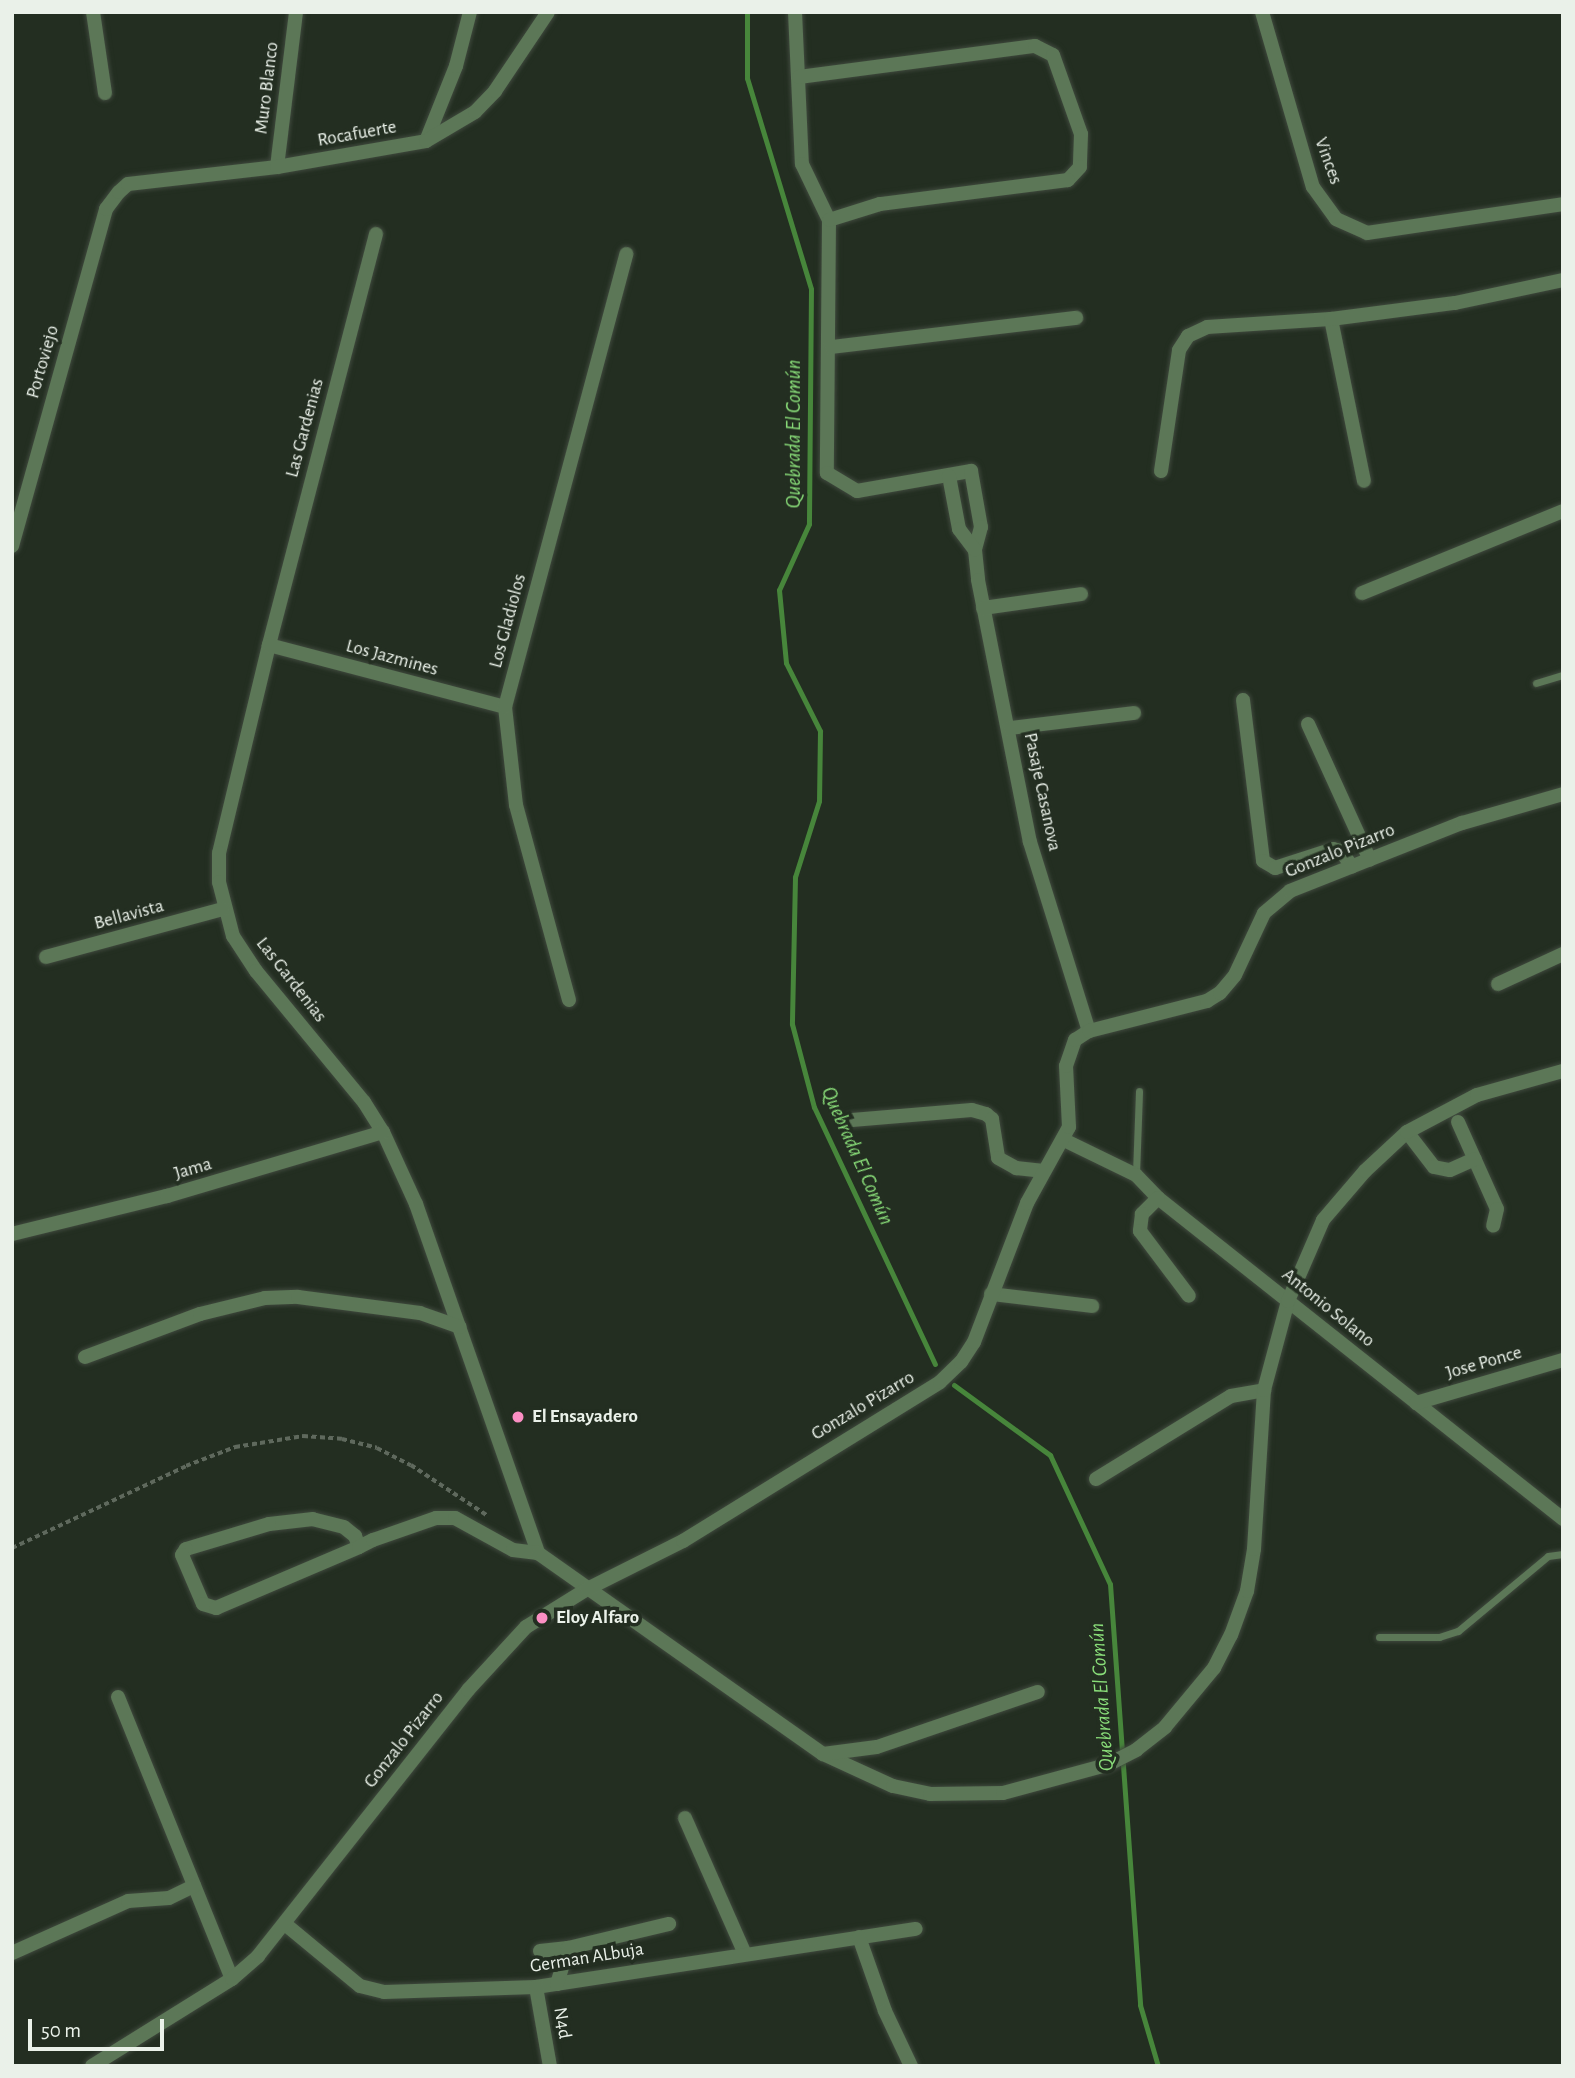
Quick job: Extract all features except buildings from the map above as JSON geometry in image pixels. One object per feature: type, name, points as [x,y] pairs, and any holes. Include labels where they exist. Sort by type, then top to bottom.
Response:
[{"type":"street","points":[[93,12],[105,93]]},
{"type":"street","name":"Muro Blanco","points":[[277,167],[296,12]]},
{"type":"street","points":[[426,141],[456,66],[470,12]]},
{"type":"street","name":"Rocafuerte","points":[[119,192],[128,184],[277,167],[426,141],[475,112],[495,91],[548,12]]},
{"type":"street","points":[[795,12],[802,164],[829,220],[831,347],[827,473],[831,478],[857,491],[971,471],[981,527],[975,554]]},
{"type":"street","name":"Vinces","points":[[1262,12],[1313,187],[1336,219],[1367,233],[1563,204]]},
{"type":"street","points":[[799,77],[1035,46],[1053,55],[1081,134],[1080,167],[1068,180],[880,204],[829,220]]},
{"type":"street","name":"Portoviejo","points":[[12,546],[17,504],[106,209],[119,192]]},
{"type":"street","name":"Las Gardenias","points":[[376,234],[268,645],[219,853],[223,909],[256,971],[364,1102],[383,1132],[416,1204],[538,1553]]},
{"type":"street","name":"Los Gladiolos","points":[[569,1000],[516,805],[505,707],[626,254]]},
{"type":"street","points":[[1161,471],[1179,350],[1188,335],[1207,327],[1331,319],[1455,303],[1563,280]]},
{"type":"street","points":[[831,347],[1076,318]]},
{"type":"street","points":[[1331,319],[1364,481]]},
{"type":"street","points":[[949,476],[959,529],[975,554]]},
{"type":"street","points":[[1362,593],[1563,511]]},
{"type":"street","name":"Pasaje Casanova","points":[[975,554],[983,608],[1010,728],[1030,842],[1089,1031]]},
{"type":"street","points":[[983,608],[1081,594]]},
{"type":"street","name":"Los Jazmines","points":[[268,645],[505,707]]},
{"type":"street","points":[[1243,701],[1263,861],[1275,868],[1333,849],[1341,851],[1352,867]]},
{"type":"street","points":[[1010,728],[1134,713]]},
{"type":"street","points":[[1308,724],[1370,860]]},
{"type":"street","name":"Gonzalo Pizarro","points":[[95,2065],[232,1979],[285,1924],[497,1656],[526,1627],[587,1589],[683,1541],[940,1382],[974,1342],[1027,1203],[1064,1140],[1070,1114],[1068,1052],[1075,1040],[1089,1031],[1207,1001],[1220,993],[1235,975],[1255,928],[1273,903],[1290,891],[1462,823],[1563,794]]},
{"type":"street","name":"Bellavista","points":[[46,957],[223,909]]},
{"type":"street","points":[[1498,984],[1563,954]]},
{"type":"street","points":[[359,1548],[355,1536],[344,1527],[313,1520],[269,1524],[186,1549],[182,1555],[208,1608],[436,1518],[455,1518],[513,1550],[538,1553],[824,1754],[893,1786],[930,1794],[1003,1793],[1107,1765],[1136,1750],[1165,1727],[1214,1668],[1247,1591],[1264,1391],[1288,1301],[1323,1220],[1364,1171],[1407,1132],[1477,1095],[1563,1071]]},
{"type":"street","points":[[852,1120],[972,1110],[992,1119],[998,1158],[1016,1168],[1044,1171]]},
{"type":"street","points":[[1458,1122],[1497,1209],[1493,1226]]},
{"type":"street","name":"Jama","points":[[12,1234],[179,1193],[383,1132]]},
{"type":"street","points":[[1407,1132],[1434,1167],[1450,1170],[1475,1159]]},
{"type":"street","name":"Antonio Solano","points":[[1064,1140],[1136,1175],[1158,1198],[1563,1519]]},
{"type":"street","points":[[1158,1198],[1142,1214],[1140,1231],[1189,1296]]},
{"type":"street","points":[[991,1294],[1092,1306]]},
{"type":"street","points":[[85,1357],[200,1314],[265,1298],[298,1297],[420,1313],[460,1327]]},
{"type":"street","name":"Jose Ponce","points":[[1416,1403],[1563,1360]]},
{"type":"street","points":[[1096,1479],[1231,1396],[1264,1391]]},
{"type":"street","points":[[824,1754],[877,1746],[1038,1692]]},
{"type":"street","points":[[118,1697],[232,1979]]},
{"type":"street","points":[[685,1818],[744,1952]]},
{"type":"street","points":[[12,1953],[128,1901],[169,1898],[194,1886]]},
{"type":"street","name":"German ALbuja","points":[[285,1924],[360,1986],[384,1992],[536,1987],[744,1952],[916,1930]]},
{"type":"street","points":[[540,1951],[568,1948],[669,1924]]},
{"type":"street","points":[[859,1937],[885,2011],[911,2066]]},
{"type":"street","points":[[557,1984],[568,1948]]},
{"type":"street","name":"N4d","points":[[536,1987],[550,2066]]},
{"type":"lane","points":[[1536,683],[1563,675]]},
{"type":"lane","points":[[1136,1175],[1139,1091]]},
{"type":"lane","points":[[1379,1637],[1439,1637],[1458,1631],[1548,1556],[1563,1555]]},
{"type":"path","points":[[12,1548],[186,1465],[235,1447],[303,1436],[342,1438],[377,1448],[454,1491],[494,1521]]},
{"type":"waterway","name":"Quebrada El Común","points":[[747,12],[747,78],[811,289],[809,524],[779,590],[786,663],[820,731],[819,801],[795,877],[792,1024],[814,1107],[935,1364]]},
{"type":"waterway","name":"Quebrada El Común","points":[[954,1385],[1050,1455],[1110,1584],[1140,2005],[1158,2066]]},
{"type":"place","name":"El Ensayadero","points":[[518,1417]]},
{"type":"place","name":"Eloy Alfaro","points":[[542,1618]]}]
